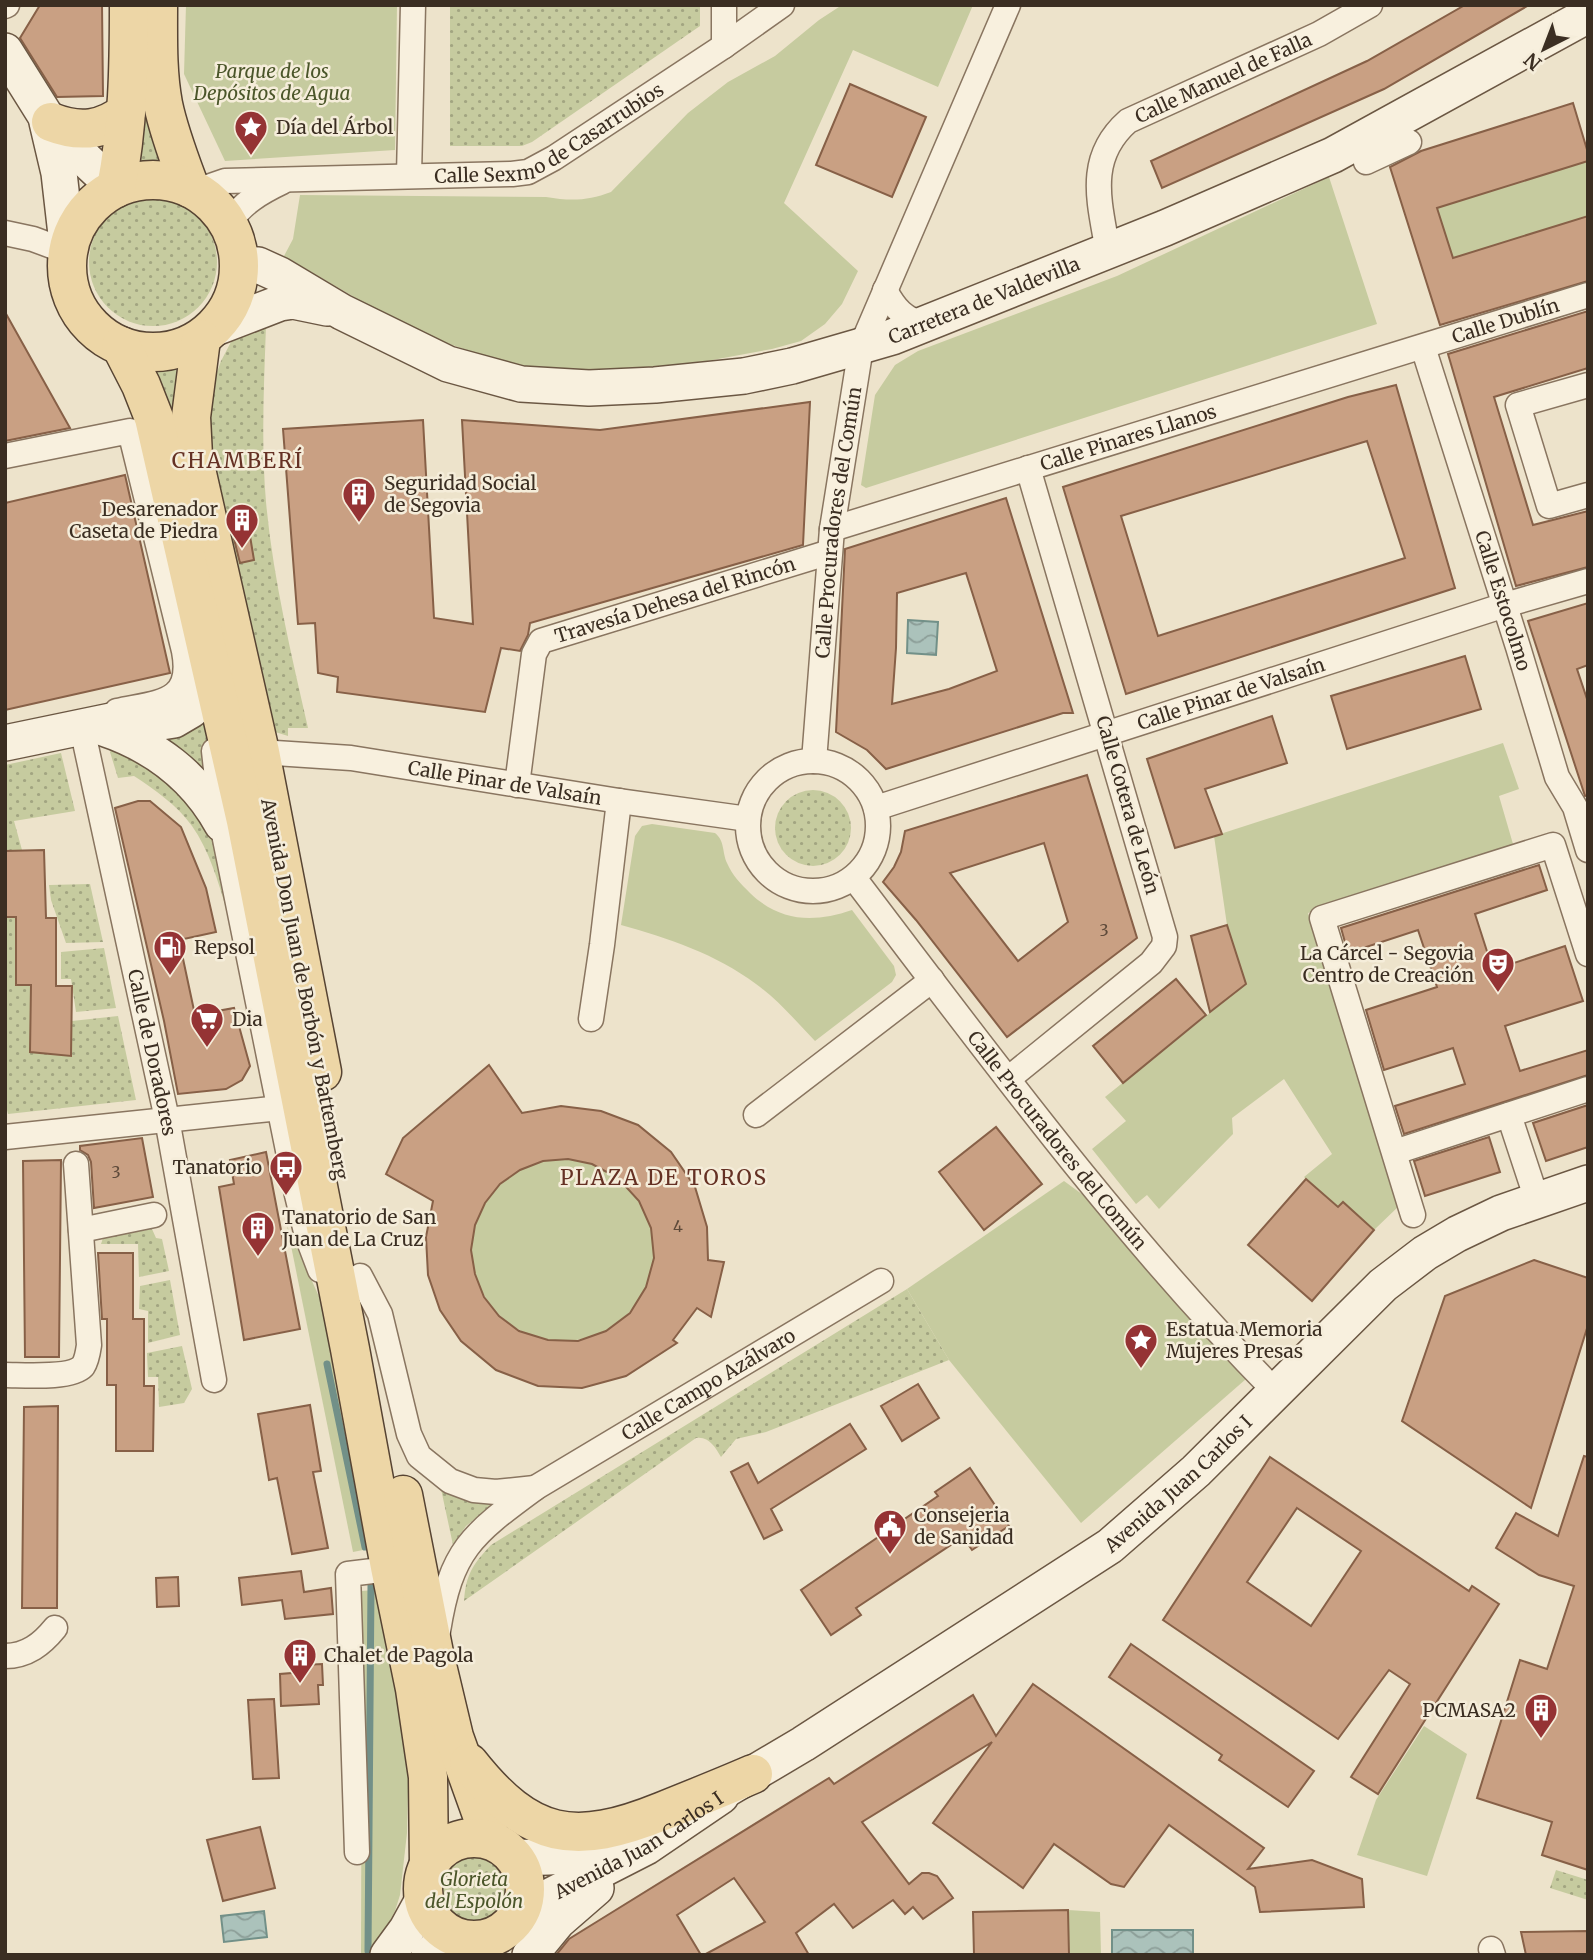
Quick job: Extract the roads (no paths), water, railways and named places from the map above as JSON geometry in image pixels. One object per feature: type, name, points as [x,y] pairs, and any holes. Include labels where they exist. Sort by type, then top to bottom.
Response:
[{"type":"main road","points":[[116,188],[126,112],[129,5]]},
{"type":"main road","points":[[158,5],[163,104],[173,141],[193,190]]},
{"type":"main road","points":[[48,119],[80,130],[102,127],[126,112]]},
{"type":"main road","points":[[153,180],[166,181],[193,190],[215,205],[229,223],[238,248],[240,277],[233,302],[227,313],[206,335],[182,348],[162,352],[134,351],[121,346],[92,327],[78,309],[69,287],[68,252],[73,234],[84,215],[99,198],[116,188],[153,180]]},
{"type":"main road","name":"Avenida Don Juan de Borbón y Battemberg","points":[[206,335],[191,417],[193,456],[260,752],[434,1653],[456,1745],[503,1849]]},
{"type":"main road","name":"Avenida Don Juan de Borbón y Battemberg","points":[[121,346],[154,418],[246,821],[415,1689],[428,1777],[426,1882]]},
{"type":"main road","points":[[456,1745],[481,1777],[507,1802],[542,1826],[572,1833],[606,1831],[631,1824],[753,1774]]},
{"type":"main road","points":[[473,1838],[503,1849],[525,1879],[526,1895],[513,1938],[463,1939],[445,1948],[434,1921],[426,1882],[440,1851],[455,1842],[473,1838]]},
{"type":"street","points":[[409,175],[413,5]]},
{"type":"street","points":[[724,5],[724,46]]},
{"type":"street","name":"Calle Sexmo de Casarrubios","points":[[193,190],[225,181],[528,172],[554,158],[782,5]]},
{"type":"street","name":"Calle Procuradores del Común","points":[[814,761],[831,540],[861,347],[1008,5]]},
{"type":"street","name":"Calle Manuel de Falla","points":[[1108,252],[1098,178],[1101,160],[1117,131],[1128,121],[1319,34],[1370,5]]},
{"type":"street","name":"Carretera de Valdevilla","points":[[240,264],[258,265],[342,312],[449,364],[500,380],[541,387],[655,385],[723,379],[779,369],[925,326],[1108,252],[1333,155],[1588,15]]},
{"type":"street","points":[[5,51],[48,119],[116,188]]},
{"type":"street","points":[[5,233],[33,239],[68,252],[59,173],[48,119]]},
{"type":"street","points":[[1366,162],[1409,142]]},
{"type":"street","name":"Calle Sexmo de Casarrubios","points":[[229,223],[235,213],[249,201],[289,179]]},
{"type":"street","points":[[884,290],[905,317],[925,326]]},
{"type":"street","name":"Calle Dublín","points":[[1423,347],[1588,295]]},
{"type":"street","name":"Carretera de Valdevilla","points":[[206,335],[268,306],[293,301],[342,312]]},
{"type":"street","name":"Calle Pinares Llanos","points":[[831,540],[1028,468],[1423,347]]},
{"type":"street","name":"Calle Estocolmo","points":[[1423,347],[1557,777],[1581,805],[1588,850]]},
{"type":"street","points":[[1587,388],[1518,405],[1549,506],[1588,495]]},
{"type":"street","points":[[5,456],[130,431],[184,651],[187,673],[182,687],[170,697],[116,712],[87,727]]},
{"type":"street","name":"Calle Cotera de León","points":[[1009,1079],[1151,963],[1164,946],[1164,928],[1028,468]]},
{"type":"street","name":"Travesía Dehesa del Rincón","points":[[517,785],[534,654],[541,641],[784,566],[831,540]]},
{"type":"street","name":"Calle Pinar de Valsaín","points":[[876,808],[1505,605],[1588,581]]},
{"type":"street","points":[[5,743],[122,719],[164,723],[184,715],[201,698],[211,663]]},
{"type":"street","name":"Avenida Don Juan de Borbón y Battemberg","points":[[211,663],[213,734],[222,824],[297,1195],[307,1236],[350,1349]]},
{"type":"street","points":[[87,727],[130,739],[164,758],[200,790],[222,824]]},
{"type":"street","name":"Calle de Doradores","points":[[87,727],[167,1119],[214,1380]]},
{"type":"street","name":"Calle Pinar de Valsaín","points":[[260,752],[351,758],[748,819]]},
{"type":"street","points":[[814,761],[831,763],[846,770],[870,793],[876,808],[878,839],[865,867],[839,887],[823,891],[805,892],[774,879],[757,860],[748,836],[751,805],[765,782],[787,766],[814,761]]},
{"type":"street","points":[[591,1019],[619,801]]},
{"type":"street","points":[[1413,1215],[1322,918],[1553,845],[1588,954]]},
{"type":"street","name":"Calle Procuradores del Común","points":[[853,878],[1009,1079],[1158,1264],[1276,1392]]},
{"type":"street","points":[[756,1115],[932,980]]},
{"type":"street","points":[[1395,1152],[1588,1089]]},
{"type":"street","points":[[5,1137],[280,1108]]},
{"type":"street","points":[[1509,1115],[1537,1200]]},
{"type":"street","points":[[5,1375],[71,1373],[84,1365],[89,1345],[76,1164]]},
{"type":"street","name":"Avenida Juan Carlos I","points":[[513,1938],[753,1774],[1110,1546],[1196,1471],[1383,1285],[1424,1253],[1480,1222],[1588,1183]]},
{"type":"street","points":[[81,1230],[154,1215]]},
{"type":"street","name":"Calle Campo Azálvaro","points":[[360,1276],[380,1314],[412,1445],[419,1456],[462,1487],[491,1492],[535,1488]]},
{"type":"street","name":"Calle Campo Azálvaro","points":[[434,1653],[443,1597],[455,1564],[467,1545],[492,1520],[535,1488],[881,1281]]},
{"type":"street","points":[[357,1852],[348,1574],[381,1570]]},
{"type":"street","points":[[5,1656],[30,1651],[55,1628]]},
{"type":"street","name":"Avenida Juan Carlos I","points":[[503,1849],[558,1857],[617,1845],[661,1825],[753,1774]]},
{"type":"street","points":[[388,1955],[407,1929],[426,1882]]},
{"type":"water","points":[[908,620],[938,622],[936,655],[907,653]]},
{"type":"water","points":[[264,1911],[267,1937],[224,1942],[221,1916]]},
{"type":"water","points":[[1112,1930],[1193,1930],[1193,1955],[1112,1955]]},
{"type":"waterway","points":[[327,1364],[365,1547]]},
{"type":"waterway","points":[[368,1951],[371,1585]]},
{"type":"place","name":"Día del Árbol","points":[[251,157]]},
{"type":"place","name":"Seguridad Social de Segovia","points":[[359,524]]},
{"type":"place","name":"Desarenador Caseta de Piedra","points":[[242,550]]},
{"type":"place","name":"Repsol","points":[[170,977]]},
{"type":"place","name":"La Cárcel - Segovia Centro de Creación","points":[[1498,994]]},
{"type":"place","name":"Dia","points":[[207,1049]]},
{"type":"place","name":"Tanatorio","points":[[286,1197]]},
{"type":"place","name":"Tanatorio de San Juan de La Cruz","points":[[258,1258]]},
{"type":"place","name":"Estatua Memoria Mujeres Presas","points":[[1141,1370]]},
{"type":"place","name":"Consejeria de Sanidad","points":[[890,1556]]},
{"type":"place","name":"Chalet de Pagola","points":[[300,1685]]},
{"type":"place","name":"PCMASA2","points":[[1541,1740]]},
{"type":"district","name":"CHAMBERÍ","points":[[238,461]]},
{"type":"district","name":"PLAZA DE TOROS","points":[[664,1178]]},
{"type":"park label","name":"Parque de los Depósitos de Agua","points":[[272,82]]},
{"type":"park label","name":"Glorieta del Espolón","points":[[474,1890]]}]
